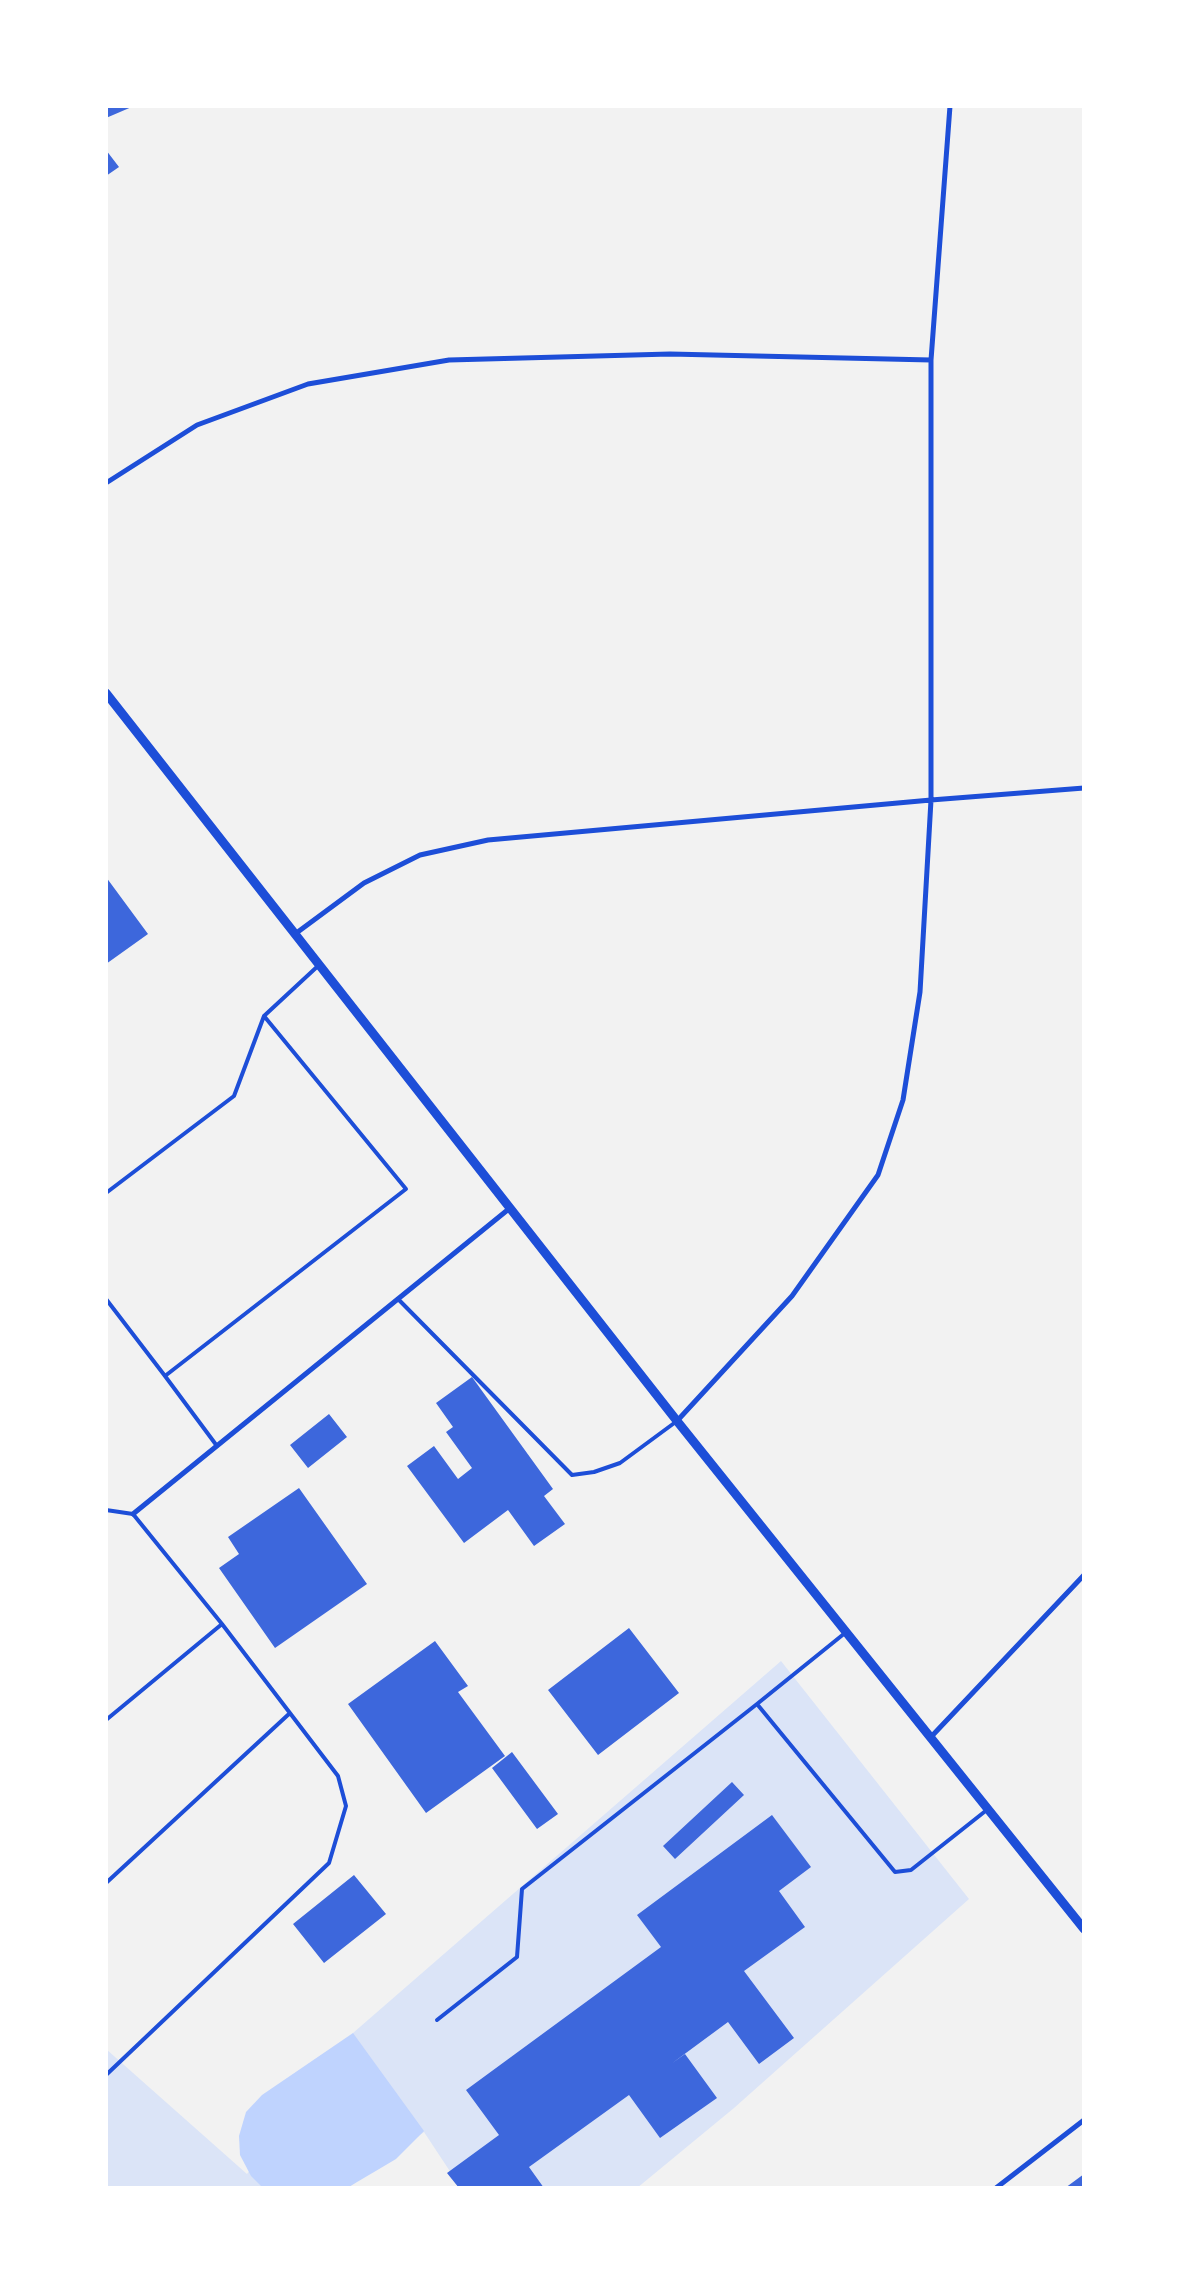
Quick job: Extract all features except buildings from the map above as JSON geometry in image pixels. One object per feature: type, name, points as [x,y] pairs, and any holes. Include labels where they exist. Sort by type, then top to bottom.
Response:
[{"type":"street","points":[[677,1421],[792,1296],[878,1175],[903,1100],[920,992],[931,800],[931,360],[950,106]]},
{"type":"street","points":[[106,483],[197,425],[308,384],[449,360],[670,354],[931,360]]},
{"type":"street","points":[[107,695],[677,1421],[1084,1929]]},
{"type":"street","points":[[294,934],[364,883],[420,854],[488,840],[1084,788]]},
{"type":"street","points":[[133,1514],[510,1208]]},
{"type":"street","points":[[930,1738],[1084,1575]]},
{"type":"street","points":[[996,2188],[1084,2120]]},
{"type":"lane","points":[[106,1193],[234,1096],[264,1016],[319,965]]},
{"type":"lane","points":[[165,1376],[406,1189],[264,1016]]},
{"type":"lane","points":[[106,1299],[217,1446]]},
{"type":"lane","points":[[398,1299],[572,1475],[594,1472],[620,1464],[677,1421]]},
{"type":"lane","points":[[106,1510],[133,1514],[222,1624],[338,1776],[346,1806],[329,1863],[106,2075]]},
{"type":"lane","points":[[106,1720],[222,1624]]},
{"type":"lane","points":[[437,2020],[517,1957],[522,1889],[846,1632]]},
{"type":"lane","points":[[757,1704],[895,1872],[911,1870],[988,1809]]},
{"type":"lane","points":[[106,1883],[290,1713]]},
{"type":"shaded area","points":[[781,1661],[969,1899],[734,2108],[637,2188],[461,2188],[424,2132],[348,2188],[106,2188],[106,2049],[247,2174],[353,2033]]},
{"type":"water","points":[[353,2033],[424,2131],[396,2159],[347,2188],[263,2188],[251,2176],[240,2155],[239,2136],[246,2112],[262,2095]]}]
